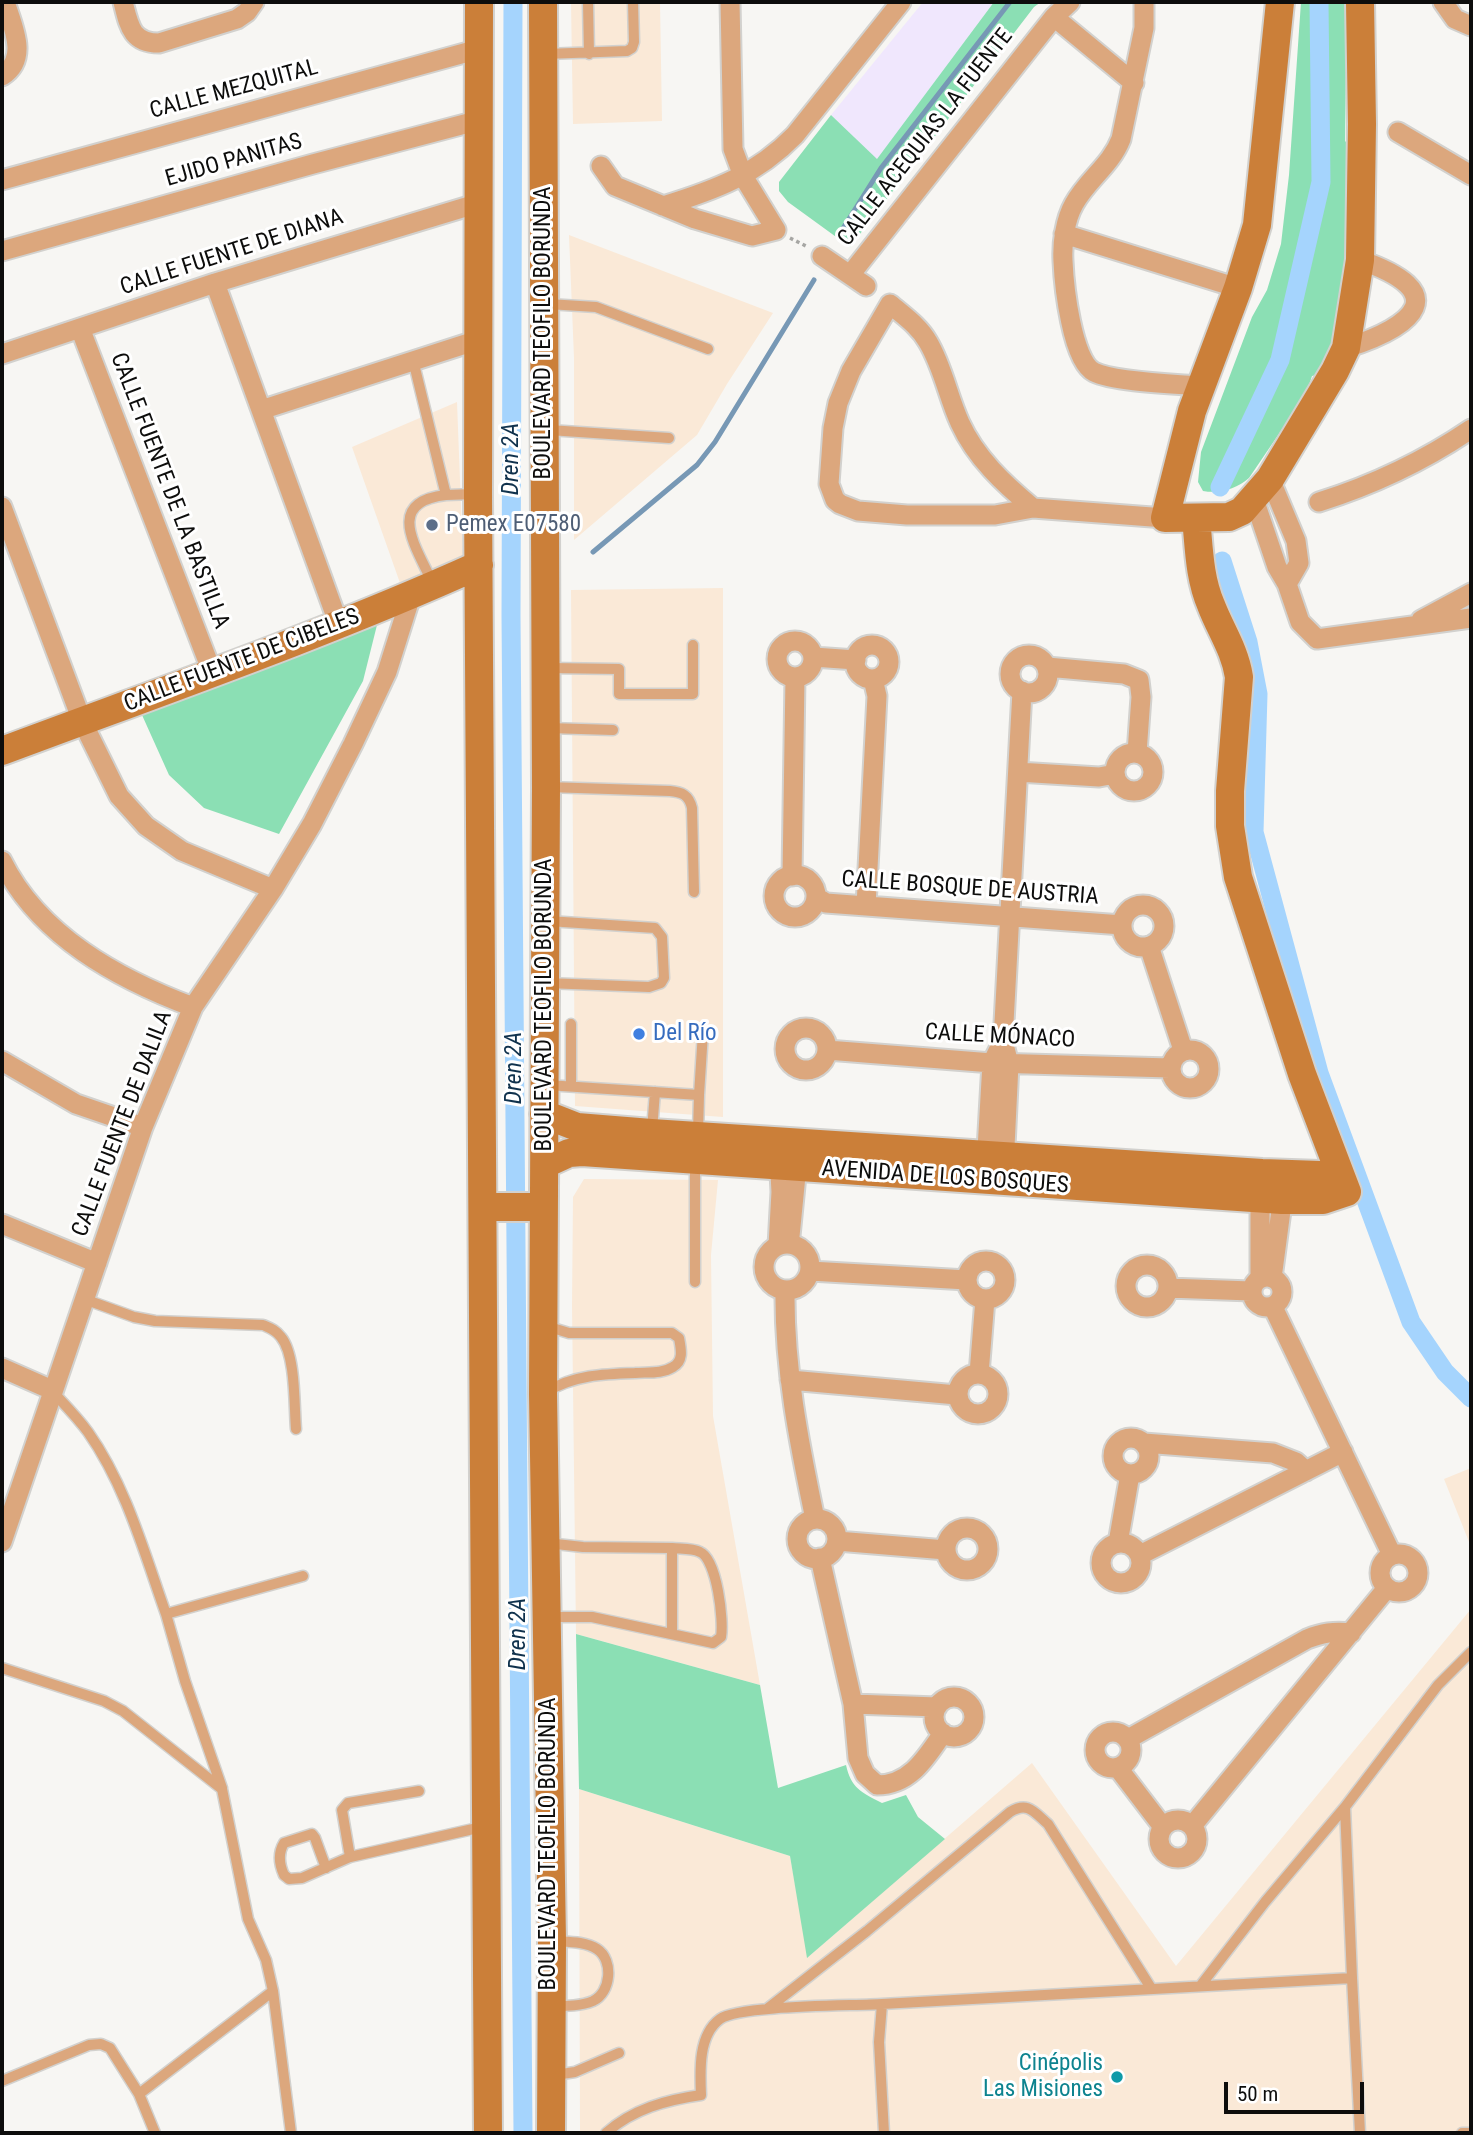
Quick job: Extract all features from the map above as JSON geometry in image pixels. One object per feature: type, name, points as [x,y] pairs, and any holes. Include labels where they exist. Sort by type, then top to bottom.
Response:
[{"type":"main road","points":[[479,2],[481,1058],[492,1207],[486,1826],[488,2133]]},
{"type":"main road","name":"BOULEVARD TEOFILO BORUNDA","points":[[543,2],[545,983],[558,1048],[543,1085],[545,1164],[536,1207],[543,1325],[551,2133]]},
{"type":"main road","points":[[1280,2],[1257,225],[1238,288],[1200,386],[1165,518],[1229,517],[1242,511],[1262,489],[1335,371],[1346,348],[1360,260],[1363,124],[1360,2]]},
{"type":"main road","name":"AVENIDA DE LOS BOSQUES","points":[[545,1164],[569,1153],[651,1145],[697,1148],[787,1162],[995,1167],[1272,1186],[1323,1199],[1342,1182],[1302,1074],[1238,877],[1230,826],[1230,791],[1238,677],[1236,660],[1210,604],[1202,578],[1196,518]]},
{"type":"main road","name":"CALLE FUENTE DE CIBELES","points":[[2,751],[339,625],[479,565]]},
{"type":"main road","name":"AVENIDA DE LOS BOSQUES","points":[[544,1114],[577,1127],[651,1145]]},
{"type":"main road","points":[[492,1207],[536,1207]]},
{"type":"street","points":[[2,76],[14,67],[17,60],[17,47],[5,2]]},
{"type":"street","points":[[122,2],[138,39],[147,43],[159,43],[237,19],[247,12],[254,2]]},
{"type":"street","points":[[601,166],[615,186],[729,231],[752,236],[776,230],[743,176],[733,149],[731,2]]},
{"type":"street","points":[[663,206],[696,196],[743,176],[779,151],[795,135],[901,2]]},
{"type":"street","name":"CALLE ACEQUIAS LA FUENTE","points":[[822,256],[858,280],[1054,17],[1070,2]]},
{"type":"street","points":[[1144,2],[1144,28],[1125,125],[1115,153],[1074,203],[1064,234],[1063,260],[1068,298],[1079,356],[1092,372],[1200,386]]},
{"type":"street","points":[[1443,2],[1455,19],[1471,26]]},
{"type":"street","points":[[1054,17],[1134,83]]},
{"type":"street","name":"CALLE MEZQUITAL","points":[[2,180],[479,49]]},
{"type":"street","name":"EJIDO PANITAS","points":[[2,251],[326,160],[480,120]]},
{"type":"street","points":[[1398,132],[1471,176]]},
{"type":"street","name":"CALLE FUENTE DE DIANA","points":[[2,354],[215,283],[479,203]]},
{"type":"street","points":[[1064,234],[1238,288]]},
{"type":"street","points":[[1346,348],[1369,341],[1404,322],[1417,303],[1416,295],[1408,285],[1378,267],[1360,260]]},
{"type":"street","points":[[215,283],[339,625]]},
{"type":"street","points":[[1033,508],[1000,481],[975,449],[960,424],[928,341],[890,304],[851,371],[838,403],[829,467],[829,484],[835,500],[846,508],[907,515],[995,515],[1033,508],[1165,518]]},
{"type":"street","name":"CALLE FUENTE DE LA BASTILLA","points":[[80,328],[212,672]]},
{"type":"street","points":[[261,410],[478,340]]},
{"type":"street","points":[[1320,502],[1413,465],[1471,429]]},
{"type":"street","points":[[1262,489],[1278,567],[1300,622],[1317,639],[1471,618]]},
{"type":"street","points":[[2,507],[82,721],[118,796],[146,826],[182,851],[273,888]]},
{"type":"street","name":"CALLE FUENTE DE DALILA","points":[[2,1542],[143,1127],[193,1007],[273,888],[312,824],[387,672],[422,591]]},
{"type":"street","points":[[1411,626],[1471,593]]},
{"type":"street","points":[[792,641],[808,647],[813,657],[809,671],[795,677],[780,669],[777,658],[782,647],[792,641]]},
{"type":"street","points":[[875,645],[888,655],[889,666],[884,675],[873,679],[862,676],[856,666],[856,660],[860,650],[875,645]]},
{"type":"street","points":[[813,657],[856,660]]},
{"type":"street","points":[[1019,657],[1039,657],[1047,667],[1047,680],[1033,692],[1017,688],[1011,678],[1014,662],[1019,657]]},
{"type":"street","points":[[1047,667],[1124,674],[1139,680],[1141,690],[1137,753]]},
{"type":"street","points":[[792,876],[795,677]]},
{"type":"street","points":[[866,906],[877,696],[873,679]]},
{"type":"street","points":[[995,1167],[1023,691]]},
{"type":"street","points":[[1137,753],[1148,759],[1153,771],[1153,778],[1139,791],[1126,789],[1115,774],[1121,758],[1137,753]]},
{"type":"street","points":[[1018,772],[1099,777],[1115,774]]},
{"type":"street","points":[[2,861],[34,908],[71,943],[108,969],[147,989],[193,1007]]},
{"type":"street","points":[[798,875],[810,882],[816,897],[812,908],[800,916],[787,915],[775,902],[776,887],[782,880],[798,875]]},
{"type":"street","name":"CALLE BOSQUE DE AUSTRIA","points":[[816,897],[826,902],[866,906],[1122,925]]},
{"type":"street","points":[[1139,905],[1146,905],[1158,912],[1163,932],[1155,943],[1149,946],[1133,944],[1127,939],[1122,925],[1127,912],[1139,905]]},
{"type":"street","points":[[1149,946],[1183,1050]]},
{"type":"street","name":"CALLE MÓNACO","points":[[827,1050],[1001,1064],[1170,1068]]},
{"type":"street","points":[[1183,1050],[1197,1051],[1207,1060],[1209,1067],[1205,1080],[1194,1088],[1180,1086],[1171,1075],[1170,1068],[1174,1057],[1183,1050]]},
{"type":"street","points":[[2,1061],[76,1104],[143,1127]]},
{"type":"street","points":[[783,1245],[787,1162]]},
{"type":"street","points":[[783,1245],[787,1162]]},
{"type":"street","points":[[1272,1186],[1261,1282],[1252,1296],[1258,1305],[1273,1307],[1392,1555]]},
{"type":"street","points":[[2,1224],[97,1263]]},
{"type":"street","points":[[783,1245],[805,1253],[810,1271],[799,1287],[785,1290],[772,1284],[765,1271],[767,1256],[783,1245]]},
{"type":"street","points":[[984,1261],[997,1265],[1002,1270],[1005,1283],[1003,1289],[992,1298],[985,1299],[970,1291],[967,1280],[972,1267],[984,1261]]},
{"type":"street","points":[[810,1271],[967,1280]]},
{"type":"street","points":[[1168,1288],[1261,1282]]},
{"type":"street","points":[[785,1290],[790,1380],[815,1519]]},
{"type":"street","points":[[979,1374],[985,1299]]},
{"type":"street","points":[[2,1368],[52,1390]]},
{"type":"street","points":[[979,1374],[992,1380],[996,1386],[998,1400],[983,1414],[969,1412],[959,1402],[957,1395],[964,1380],[979,1374]]},
{"type":"street","points":[[790,1380],[957,1395]]},
{"type":"street","points":[[1144,1443],[1149,1454],[1148,1464],[1140,1472],[1130,1474],[1119,1470],[1114,1460],[1115,1448],[1123,1440],[1134,1438],[1144,1443],[1273,1453],[1296,1462],[1306,1471]]},
{"type":"street","points":[[1140,1555],[1343,1452]]},
{"type":"street","points":[[1118,1543],[1130,1474]]},
{"type":"street","points":[[815,1519],[831,1524],[837,1541],[832,1553],[820,1558],[805,1554],[798,1535],[803,1525],[815,1519]]},
{"type":"street","points":[[837,1541],[946,1550]]},
{"type":"street","points":[[1118,1543],[1131,1545],[1140,1555],[1140,1568],[1133,1579],[1120,1583],[1114,1582],[1104,1573],[1101,1560],[1106,1549],[1118,1543]]},
{"type":"street","points":[[1392,1555],[1409,1557],[1416,1565],[1417,1576],[1408,1590],[1397,1592],[1387,1588],[1381,1578],[1381,1567],[1392,1555]]},
{"type":"street","points":[[820,1558],[853,1704],[858,1758],[866,1773],[877,1784],[891,1784],[906,1778],[924,1761],[943,1733]]},
{"type":"street","points":[[1192,1826],[1387,1588]]},
{"type":"street","points":[[1128,1739],[1307,1639],[1336,1631],[1350,1633]]},
{"type":"street","points":[[853,1704],[937,1707],[948,1698],[962,1698],[968,1703],[974,1716],[973,1723],[964,1734],[950,1736],[943,1733],[935,1721],[937,1707]]},
{"type":"street","points":[[1118,1768],[1130,1756],[1128,1739],[1113,1731],[1102,1734],[1096,1743],[1097,1760],[1106,1767],[1118,1768],[1163,1827]]},
{"type":"street","points":[[1174,1821],[1186,1822],[1192,1826],[1195,1845],[1188,1855],[1175,1858],[1169,1856],[1160,1846],[1163,1827],[1174,1821]]},
{"type":"lane","points":[[589,2],[589,54]]},
{"type":"lane","points":[[544,54],[627,51],[632,48],[634,42],[633,2]]},
{"type":"lane","points":[[544,303],[596,307],[708,349]]},
{"type":"lane","points":[[413,360],[446,495]]},
{"type":"lane","points":[[545,430],[670,438]]},
{"type":"lane","points":[[422,591],[408,519],[411,510],[426,498],[478,494]]},
{"type":"lane","points":[[545,668],[619,669],[619,694],[693,694],[692,645]]},
{"type":"lane","points":[[545,728],[613,730]]},
{"type":"lane","points":[[546,787],[670,791],[686,795],[692,808],[694,892]]},
{"type":"lane","points":[[545,921],[655,928],[662,937],[664,978],[662,983],[649,987],[545,983]]},
{"type":"lane","points":[[571,1024],[558,1048],[571,1086]]},
{"type":"lane","points":[[695,1282],[697,1148],[703,1032]]},
{"type":"lane","points":[[543,1085],[699,1096]]},
{"type":"lane","points":[[651,1145],[654,1092]]},
{"type":"lane","points":[[84,1299],[134,1317],[155,1321],[263,1325],[273,1329],[286,1345],[291,1362],[296,1429]]},
{"type":"lane","points":[[543,1325],[569,1333],[672,1333],[679,1338],[681,1349],[680,1359],[675,1366],[662,1372],[593,1374],[561,1383],[543,1394]]},
{"type":"lane","points":[[52,1390],[87,1431],[109,1467],[127,1505],[222,1789],[248,1919],[266,1960],[273,1991],[291,2133]]},
{"type":"lane","points":[[544,1543],[583,1547],[672,1548],[701,1552],[706,1556],[717,1583],[723,1629],[721,1637],[713,1643],[584,1616],[547,1617]]},
{"type":"lane","points":[[672,1548],[672,1634]]},
{"type":"lane","points":[[166,1615],[303,1576]]},
{"type":"lane","points":[[1201,1985],[1265,1902],[1345,1807],[1438,1685],[1471,1652]]},
{"type":"lane","points":[[2,1668],[104,1701],[123,1711],[222,1789]]},
{"type":"lane","points":[[350,1857],[342,1810],[344,1806],[348,1803],[419,1791]]},
{"type":"lane","points":[[767,2010],[1010,1812],[1022,1806],[1030,1808],[1048,1824],[1150,1988]]},
{"type":"lane","points":[[1345,1807],[1360,2133]]},
{"type":"lane","points":[[327,1868],[312,1835],[284,1843],[281,1848],[281,1868],[289,1879],[302,1878],[327,1868],[350,1857],[486,1826]]},
{"type":"lane","points":[[550,2007],[578,2005],[595,2000],[604,1992],[607,1984],[607,1962],[596,1948],[577,1942],[551,1941]]},
{"type":"lane","points":[[606,2133],[620,2121],[644,2108],[671,2099],[701,2095],[700,2069],[710,2030],[719,2020],[730,2014],[1352,1978]]},
{"type":"lane","points":[[139,2094],[273,1991]]},
{"type":"lane","points":[[882,2004],[879,2042],[884,2133]]},
{"type":"lane","points":[[2,2081],[89,2045],[101,2044],[110,2048],[139,2094],[155,2133]]},
{"type":"lane","points":[[551,2076],[575,2072],[619,2053]]},
{"type":"lane","points":[[1462,2133],[1471,2133]]},
{"type":"shaded area","points":[[571,2],[660,2],[662,121],[573,124]]},
{"type":"shaded area","points":[[923,2],[994,2],[877,160],[831,115]]},
{"type":"shaded area","points":[[569,235],[773,313],[697,435],[574,540],[574,358]]},
{"type":"shaded area","points":[[457,402],[463,559],[400,583],[352,447]]},
{"type":"shaded area","points":[[723,588],[723,1117],[575,1106],[571,590]]},
{"type":"shaded area","points":[[584,1179],[718,1180],[711,1255],[713,1416],[760,1685],[576,1634],[573,1197]]},
{"type":"shaded area","points":[[1471,1468],[1471,1547],[1444,1479]]},
{"type":"shaded area","points":[[1471,1609],[1471,2133],[580,2133],[579,1789],[790,1856],[808,1957],[1032,1763],[1176,1966]]},
{"type":"green space","points":[[994,2],[1041,2],[1034,7],[850,247],[788,202],[779,191],[779,182],[831,115],[877,159]]},
{"type":"green space","points":[[1301,2],[1347,2],[1345,141],[1352,148],[1348,276],[1340,327],[1325,373],[1312,376],[1306,394],[1249,478],[1228,490],[1203,491],[1198,482],[1201,452],[1252,317],[1267,290],[1281,244],[1289,175]]},
{"type":"green space","points":[[380,613],[363,681],[279,834],[204,808],[169,775],[142,715]]},
{"type":"green space","points":[[576,1634],[760,1685],[778,1788],[846,1765],[854,1784],[882,1803],[906,1795],[918,1817],[945,1839],[807,1958],[790,1856],[579,1789]]},
{"type":"waterway","name":"Dren 2A","points":[[513,2],[511,615],[523,2133]]},
{"type":"waterway","points":[[842,230],[881,168],[1010,2]]},
{"type":"waterway","points":[[1220,487],[1280,360],[1321,182],[1319,2]]},
{"type":"waterway","points":[[593,552],[697,465],[715,442],[814,280]]},
{"type":"waterway","points":[[1222,561],[1248,642],[1258,694],[1254,832],[1319,1073],[1411,1322],[1445,1372],[1471,1398]]},
{"type":"place","name":"Pemex E07580","points":[[432,525]]},
{"type":"place","name":"Del Río","points":[[639,1034]]},
{"type":"place","name":"Cinépolis Las Misiones","points":[[1117,2077]]}]
